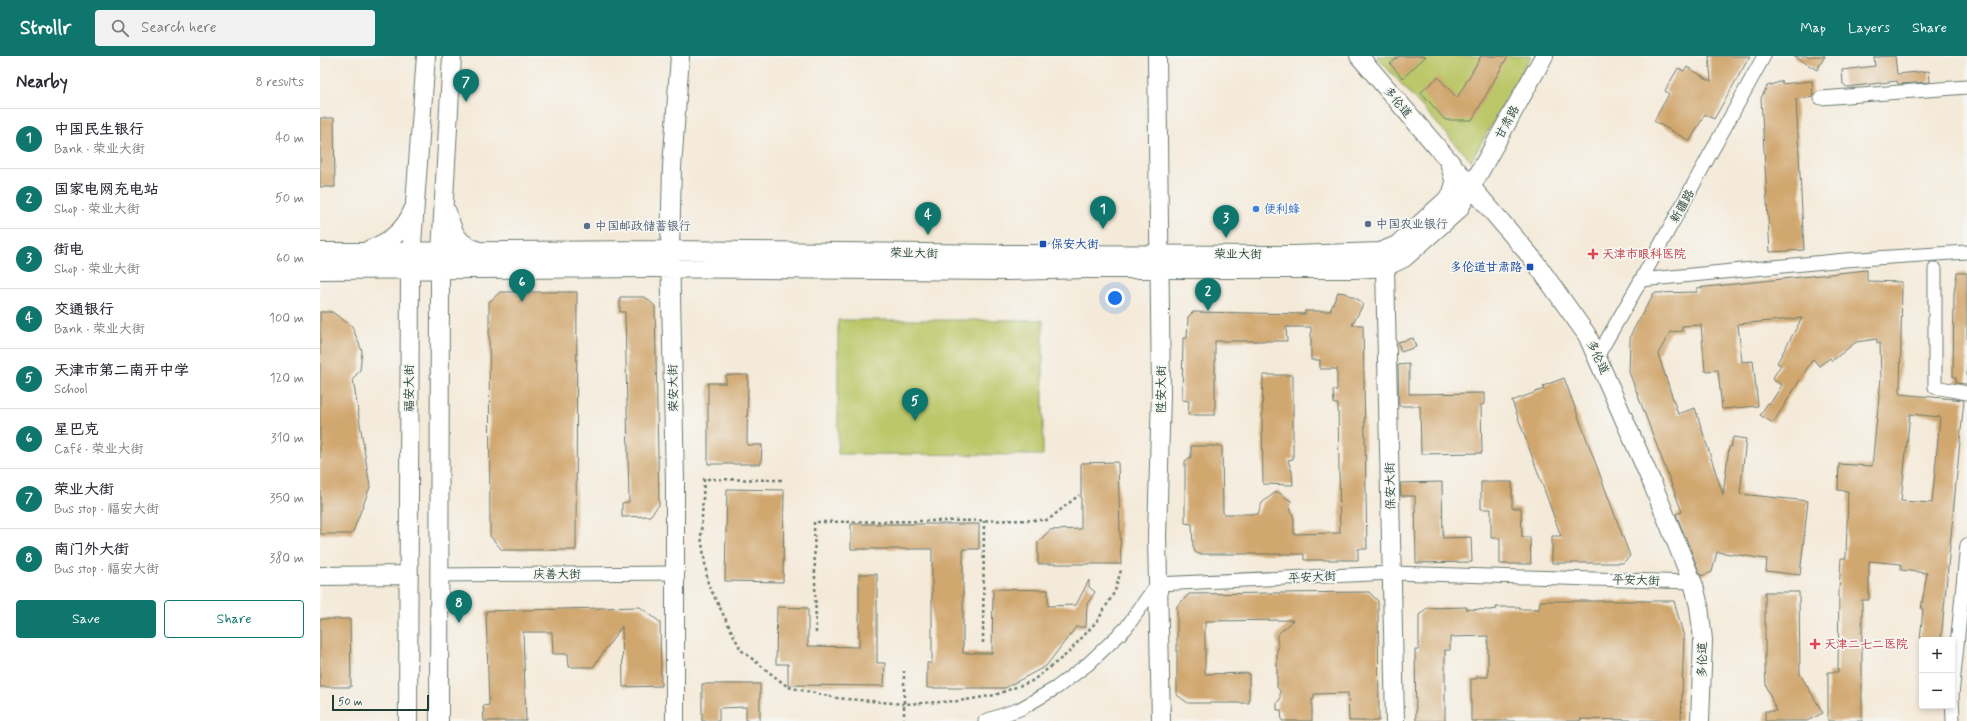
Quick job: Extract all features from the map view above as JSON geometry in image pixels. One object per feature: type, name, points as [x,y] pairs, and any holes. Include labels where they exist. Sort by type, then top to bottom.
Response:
[{"type":"street","name":"福安大街","points":[[426,56],[416,202],[427,256],[439,575],[439,721]]},
{"type":"street","name":"福安大街","points":[[408,721],[409,575],[427,256],[444,199],[452,56]]},
{"type":"street","name":"荣安大街","points":[[675,721],[675,573],[670,250],[673,160],[680,56]]},
{"type":"street","name":"陞安大街","points":[[1157,56],[1161,394],[1156,536],[1161,721]]},
{"type":"street","name":"多伦道","points":[[1359,56],[1470,188],[1533,260],[1578,320],[1598,355],[1692,582],[1699,606],[1703,640],[1700,721]]},
{"type":"street","name":"甘肃路","points":[[1470,188],[1544,56]]},
{"type":"street","name":"新疆路","points":[[1598,355],[1764,56]]},
{"type":"street","points":[[1821,98],[1967,87]]},
{"type":"street","name":"荣业大街","points":[[1382,259],[1451,196],[1455,183],[1449,162]]},
{"type":"street","name":"荣业大街","points":[[427,256],[484,270],[670,269],[1008,271],[1085,269],[1160,262],[1294,255],[1382,259],[1404,258],[1459,209],[1470,188]]},
{"type":"street","points":[[444,199],[449,220],[458,240],[464,245],[484,252]]},
{"type":"street","points":[[361,252],[378,246],[398,235],[408,221],[416,202]]},
{"type":"street","name":"荣业大街","points":[[320,252],[361,252],[427,256],[484,252],[670,250],[1005,254],[1160,262]]},
{"type":"street","points":[[1641,280],[1845,260],[1967,252]]},
{"type":"street","points":[[320,270],[363,270],[427,256]]},
{"type":"street","name":"保安大街","points":[[1382,259],[1395,721]]},
{"type":"street","points":[[1935,269],[1935,387],[1967,393]]},
{"type":"street","points":[[1953,721],[1952,695],[1967,545]]},
{"type":"street","name":"庆善大街","points":[[439,575],[675,573]]},
{"type":"street","name":"平安大街","points":[[1157,584],[1392,573],[1692,582]]},
{"type":"street","points":[[320,576],[409,575]]},
{"type":"street","points":[[985,721],[1026,705],[1056,688],[1088,664],[1126,628],[1157,584]]},
{"type":"path","points":[[782,480],[704,479],[701,536],[708,584],[741,650],[788,687],[837,698],[904,704],[959,701],[995,695],[1032,681],[1067,654],[1098,620],[1115,591],[1121,570]]},
{"type":"path","points":[[816,633],[814,522],[1048,520],[1079,495]]},
{"type":"path","points":[[983,643],[984,521]]},
{"type":"path","points":[[904,671],[904,721]]},
{"type":"green space","points":[[1376,56],[1531,56],[1471,161]]},
{"type":"green space","points":[[838,320],[1043,320],[1043,455],[838,454]]},
{"type":"building","points":[[1399,56],[1426,56],[1403,78],[1390,64]]},
{"type":"building","points":[[1481,56],[1508,56],[1472,120],[1445,120],[1421,92],[1438,77],[1457,98]]},
{"type":"building","points":[[1709,56],[1750,56],[1714,119],[1705,114],[1690,141],[1654,121],[1669,94],[1665,91],[1678,68],[1684,71],[1687,67],[1711,81]]},
{"type":"building","points":[[1793,56],[1825,56],[1817,70]]},
{"type":"building","points":[[1895,56],[1897,74],[1929,71],[1930,82],[1898,84],[1897,81],[1847,87],[1843,84],[1842,70],[1875,66],[1874,57]]},
{"type":"building","points":[[1783,81],[1781,84],[1812,81],[1813,97],[1796,99],[1804,250],[1770,252],[1761,98],[1767,86]]},
{"type":"building","points":[[320,118],[334,118],[335,187],[320,187]]},
{"type":"building","points":[[1867,270],[1867,281],[1902,282],[1900,394],[1964,400],[1941,637],[1920,637],[1923,609],[1921,609],[1927,573],[1901,570],[1901,564],[1869,561],[1869,600],[1862,600],[1862,721],[1828,721],[1828,672],[1838,672],[1841,558],[1846,558],[1848,491],[1838,490],[1839,464],[1872,466],[1881,378],[1880,343],[1877,343],[1877,339],[1856,342],[1832,361],[1830,358],[1819,366],[1813,359],[1773,423],[1760,415],[1768,403],[1770,404],[1782,385],[1772,379],[1781,365],[1777,363],[1802,318],[1738,324],[1742,362],[1753,361],[1758,406],[1722,409],[1718,370],[1705,371],[1701,325],[1682,326],[1682,331],[1670,332],[1658,354],[1678,414],[1695,408],[1723,495],[1729,447],[1731,447],[1733,437],[1746,439],[1740,494],[1808,501],[1800,575],[1766,571],[1767,559],[1717,552],[1712,572],[1701,576],[1676,514],[1682,512],[1629,372],[1631,334],[1654,293],[1697,292],[1697,288]],"holes":[[[1910,414],[1940,417],[1932,503],[1901,501]]]},
{"type":"building","points":[[1957,273],[1967,273],[1967,384],[1956,383],[1956,377],[1953,377],[1954,293]]},
{"type":"building","points":[[500,292],[577,292],[576,550],[502,550],[490,536],[489,302]]},
{"type":"building","points":[[1338,292],[1345,293],[1359,300],[1363,305],[1352,325],[1363,325],[1367,549],[1358,549],[1358,560],[1304,560],[1304,554],[1199,554],[1195,552],[1193,546],[1192,524],[1185,523],[1185,461],[1191,457],[1191,446],[1222,446],[1223,514],[1258,514],[1262,503],[1277,491],[1292,502],[1289,505],[1294,519],[1294,534],[1340,533],[1338,404],[1334,404],[1333,390],[1337,390],[1337,369],[1320,369],[1320,360],[1311,360],[1311,327],[1286,327],[1287,341],[1215,341],[1215,415],[1188,415],[1189,401],[1182,400],[1183,338],[1187,338],[1188,317],[1193,312],[1305,314],[1305,311],[1330,311]]},
{"type":"building","points":[[620,297],[645,297],[655,306],[659,505],[650,516],[622,517],[622,503],[629,502],[625,312],[620,312]]},
{"type":"building","points":[[320,312],[332,312],[352,326],[362,351],[360,370],[353,379],[370,487],[352,534],[320,534]]},
{"type":"building","points":[[1413,338],[1416,347],[1401,352],[1398,342]]},
{"type":"building","points":[[1409,364],[1409,394],[1484,393],[1484,404],[1481,405],[1482,453],[1421,454],[1420,406],[1399,406],[1398,365]]},
{"type":"building","points":[[726,375],[748,375],[747,445],[762,445],[761,464],[708,464],[708,383],[726,383]]},
{"type":"building","points":[[1263,375],[1293,375],[1293,459],[1288,460],[1292,472],[1293,485],[1263,484]]},
{"type":"building","points":[[1564,378],[1630,556],[1623,563],[1552,563],[1552,536],[1561,536],[1512,401],[1544,389],[1543,386]]},
{"type":"building","points":[[1118,462],[1121,564],[1038,564],[1038,542],[1050,530],[1081,529],[1081,463]]},
{"type":"building","points":[[1442,482],[1443,538],[1471,537],[1472,562],[1416,563],[1415,496],[1401,496],[1400,483]]},
{"type":"building","points":[[1481,482],[1512,482],[1512,508],[1521,508],[1522,537],[1530,537],[1531,564],[1500,564],[1500,538],[1491,538],[1491,509],[1481,509]]},
{"type":"building","points":[[727,489],[784,490],[783,582],[725,581]]},
{"type":"building","points":[[851,524],[979,524],[979,549],[963,549],[963,653],[992,653],[993,589],[1048,590],[1048,606],[1076,605],[1089,580],[1089,587],[1095,592],[1087,604],[1086,627],[1076,627],[1046,666],[1005,688],[927,688],[927,663],[932,663],[932,549],[851,549]]},
{"type":"building","points":[[859,574],[877,574],[877,663],[885,663],[884,686],[788,685],[788,664],[776,664],[777,607],[808,608],[808,646],[859,647]]},
{"type":"building","points":[[1369,592],[1378,601],[1379,721],[1349,721],[1348,693],[1314,694],[1314,699],[1312,699],[1312,721],[1282,721],[1281,710],[1277,710],[1277,702],[1280,700],[1280,691],[1277,687],[1277,650],[1279,646],[1277,643],[1277,635],[1293,620],[1205,621],[1205,674],[1249,673],[1249,703],[1188,703],[1177,695],[1177,606],[1189,594]]},
{"type":"building","points":[[1765,592],[1799,592],[1800,674],[1823,713],[1807,721],[1765,721],[1765,711],[1776,711],[1766,685]]},
{"type":"building","points":[[1540,601],[1674,601],[1684,637],[1681,721],[1580,719],[1580,721],[1471,721],[1471,679],[1477,679],[1477,677],[1488,677],[1488,636],[1450,637],[1450,650],[1445,650],[1445,721],[1416,721],[1415,650],[1419,650],[1419,615],[1427,608],[1467,607],[1466,609],[1490,610],[1497,609],[1496,607],[1520,607],[1520,609],[1539,609]]},
{"type":"building","points":[[640,607],[660,622],[661,686],[623,687],[622,626],[593,667],[569,667],[568,654],[553,654],[552,632],[523,632],[526,721],[484,721],[483,706],[489,705],[486,611]]},
{"type":"building","points":[[320,619],[350,619],[351,687],[320,687]]},
{"type":"building","points":[[702,684],[760,684],[760,721],[746,721],[746,707],[719,708],[719,721],[702,721]]},
{"type":"place","name":"荣业大街","points":[[466,102]]},
{"type":"place","name":"便利蜂","points":[[1256,209]]},
{"type":"place","name":"中国农业银行","points":[[1368,224]]},
{"type":"place","name":"中国邮政储蓄银行","points":[[587,226]]},
{"type":"place","name":"中国民生银行","points":[[1103,229]]},
{"type":"place","name":"交通银行","points":[[928,235]]},
{"type":"place","name":"街电","points":[[1226,238]]},
{"type":"place","name":"保安大街","points":[[1043,244]]},
{"type":"place","name":"天津市眼科医院","points":[[1593,254]]},
{"type":"place","name":"多伦道甘肃路","points":[[1530,267]]},
{"type":"place","name":"星巴克","points":[[522,302]]},
{"type":"place","name":"国家电网充电站","points":[[1208,311]]},
{"type":"place","name":"天津市第二南开中学","points":[[915,421]]},
{"type":"place","name":"南门外大街","points":[[459,623]]},
{"type":"place","name":"天津二七二医院","points":[[1815,644]]}]
